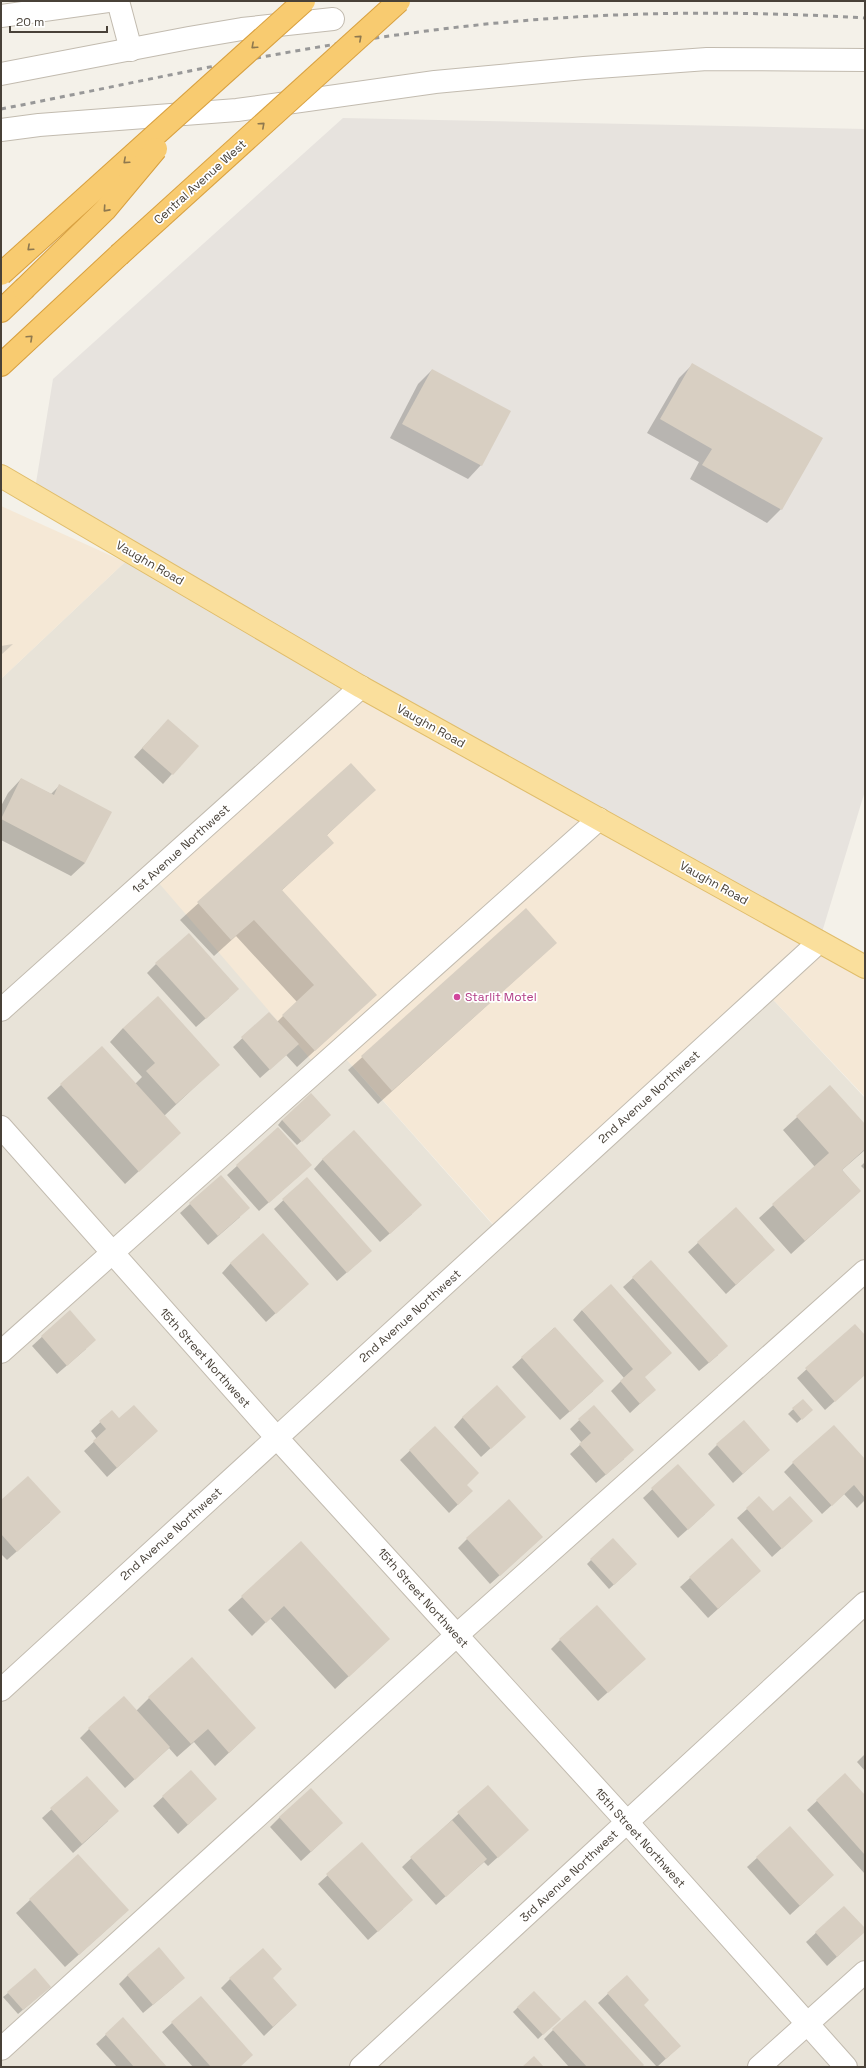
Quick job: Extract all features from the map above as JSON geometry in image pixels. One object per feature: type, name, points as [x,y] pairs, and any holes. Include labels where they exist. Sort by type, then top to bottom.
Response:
[{"type":"highway","points":[[1,274],[304,1]]},
{"type":"highway","name":"Central Avenue West","points":[[1,365],[119,255],[399,1]]},
{"type":"highway","points":[[1,311],[105,210],[202,92]]},
{"type":"main road","name":"Vaughn Road","points":[[1,476],[362,687],[865,967]]},
{"type":"street","points":[[1,16],[108,1]]},
{"type":"street","points":[[118,1],[131,50]]},
{"type":"street","points":[[1,74],[242,29],[333,19]]},
{"type":"street","points":[[1,130],[39,125],[237,110],[435,82],[584,68],[707,59],[865,60]]},
{"type":"street","name":"1st Avenue Northwest","points":[[1,1010],[362,687]]},
{"type":"street","points":[[1,1352],[599,819]]},
{"type":"street","name":"2nd Avenue Northwest","points":[[1,1690],[819,942]]},
{"type":"street","name":"15th Street Northwest","points":[[1,1128],[277,1438],[627,1822],[846,2067]]},
{"type":"street","points":[[1,2049],[457,1635],[865,1271]]},
{"type":"street","name":"3rd Avenue Northwest","points":[[361,2067],[865,1603]]},
{"type":"street","points":[[759,2067],[865,1972]]},
{"type":"shaded area","points":[[343,118],[865,129],[865,791],[819,942],[361,687],[125,562],[34,495],[53,379]]},
{"type":"shaded area","points":[[1,506],[125,562],[1,679]]},
{"type":"shaded area","points":[[125,562],[361,687],[339,1051],[500,1233],[765,991],[865,1098],[865,2067],[1,2067],[1,679]]},
{"type":"shaded area","points":[[361,687],[865,967],[865,1097],[765,991],[501,1233],[339,1051],[319,1069],[152,875]]},
{"type":"building","points":[[692,363],[823,438],[782,510],[702,465],[712,449],[660,419]]},
{"type":"building","points":[[432,369],[511,411],[482,466],[402,424]]},
{"type":"building","points":[[13,644],[1,655],[1,646]]},
{"type":"building","points":[[168,719],[199,746],[173,775],[142,748]]},
{"type":"building","points":[[351,763],[376,790],[327,835],[334,843],[282,890],[377,995],[315,1051],[282,1015],[314,985],[254,920],[231,940],[197,902]]},
{"type":"building","points":[[21,778],[54,795],[59,784],[112,812],[85,863],[1,819]]},
{"type":"building","points":[[526,908],[557,943],[392,1091],[361,1056]]},
{"type":"building","points":[[189,933],[239,989],[206,1019],[155,963]]},
{"type":"building","points":[[158,996],[220,1065],[176,1104],[146,1071],[155,1063],[123,1028]]},
{"type":"building","points":[[269,1012],[299,1044],[270,1070],[241,1037]]},
{"type":"building","points":[[102,1046],[181,1133],[139,1172],[60,1084]]},
{"type":"building","points":[[830,1085],[865,1124],[865,1149],[842,1170],[861,1191],[805,1241],[772,1204],[829,1153],[796,1116]]},
{"type":"building","points":[[311,1093],[331,1115],[302,1142],[282,1120]]},
{"type":"building","points":[[278,1127],[312,1165],[269,1203],[236,1165]]},
{"type":"building","points":[[354,1130],[422,1205],[390,1234],[322,1159]]},
{"type":"building","points":[[221,1175],[250,1208],[218,1236],[189,1203]]},
{"type":"building","points":[[307,1177],[372,1251],[347,1273],[282,1199]]},
{"type":"building","points":[[736,1207],[775,1250],[736,1285],[697,1242]]},
{"type":"building","points":[[263,1233],[309,1284],[276,1314],[230,1263]]},
{"type":"building","points":[[651,1260],[728,1346],[709,1363],[632,1277]]},
{"type":"building","points":[[611,1284],[672,1353],[645,1377],[656,1390],[640,1404],[620,1381],[633,1369],[582,1310]]},
{"type":"building","points":[[70,1310],[96,1340],[67,1366],[41,1336]]},
{"type":"building","points":[[855,1324],[865,1335],[865,1375],[835,1402],[805,1368]]},
{"type":"building","points":[[555,1327],[604,1381],[570,1412],[521,1357]]},
{"type":"building","points":[[497,1385],[526,1417],[491,1449],[462,1417]]},
{"type":"building","points":[[803,1399],[813,1410],[802,1420],[792,1408]]},
{"type":"building","points":[[134,1405],[158,1431],[117,1468],[93,1441],[106,1429],[99,1421],[112,1410],[119,1418]]},
{"type":"building","points":[[594,1405],[634,1450],[606,1475],[579,1444],[591,1433],[578,1419]]},
{"type":"building","points":[[744,1420],[770,1450],[743,1474],[716,1444]]},
{"type":"building","points":[[834,1425],[865,1459],[865,1498],[854,1485],[832,1506],[792,1462]]},
{"type":"building","points":[[435,1426],[479,1473],[467,1485],[473,1491],[458,1505],[409,1450]]},
{"type":"building","points":[[678,1464],[715,1505],[688,1530],[651,1488]]},
{"type":"building","points":[[28,1476],[61,1512],[17,1552],[1,1534],[1,1500]]},
{"type":"building","points":[[759,1496],[773,1511],[790,1496],[813,1521],[782,1549],[746,1508]]},
{"type":"building","points":[[509,1499],[543,1537],[500,1576],[466,1538]]},
{"type":"building","points":[[613,1538],[637,1564],[614,1585],[590,1559]]},
{"type":"building","points":[[732,1538],[761,1571],[718,1609],[689,1577]]},
{"type":"building","points":[[301,1541],[390,1639],[349,1677],[284,1606],[266,1623],[241,1596]]},
{"type":"building","points":[[597,1605],[646,1659],[608,1693],[559,1639]]},
{"type":"building","points":[[192,1657],[256,1728],[229,1753],[208,1729],[191,1744],[148,1697]]},
{"type":"building","points":[[124,1696],[170,1747],[135,1780],[88,1728]]},
{"type":"building","points":[[191,1770],[217,1799],[188,1825],[162,1796]]},
{"type":"building","points":[[845,1773],[865,1795],[865,1855],[816,1800]]},
{"type":"building","points":[[87,1776],[119,1811],[82,1844],[50,1808]]},
{"type":"building","points":[[488,1785],[529,1830],[498,1858],[457,1812]]},
{"type":"building","points":[[311,1788],[343,1823],[311,1852],[279,1817]]},
{"type":"building","points":[[452,1820],[487,1859],[446,1897],[410,1857]]},
{"type":"building","points":[[790,1826],[834,1875],[800,1906],[756,1857]]},
{"type":"building","points":[[362,1842],[413,1900],[378,1932],[326,1874]]},
{"type":"building","points":[[78,1854],[129,1910],[79,1955],[29,1899]]},
{"type":"building","points":[[844,1906],[865,1928],[865,1932],[837,1957],[815,1932]]},
{"type":"building","points":[[159,1947],[185,1978],[153,2005],[127,1975]]},
{"type":"building","points":[[263,1948],[282,1969],[273,1978],[297,2005],[273,2027],[229,1978]]},
{"type":"building","points":[[35,1968],[51,1987],[23,2010],[7,1992]]},
{"type":"building","points":[[627,1975],[649,2000],[644,2005],[681,2046],[666,2059],[607,1993]]},
{"type":"building","points":[[534,1991],[561,2019],[543,2035],[517,2007]]},
{"type":"building","points":[[201,1996],[253,2055],[240,2067],[211,2067],[171,2022]]},
{"type":"building","points":[[585,2000],[644,2065],[642,2067],[587,2067],[552,2029]]},
{"type":"building","points":[[123,2017],[167,2067],[134,2067],[105,2034]]},
{"type":"building","points":[[534,2056],[544,2067],[522,2067]]},
{"type":"railway","points":[[1,109],[261,57],[366,39],[475,25],[586,16],[697,13],[809,15],[865,18]]},
{"type":"place","name":"Starlit Motel","points":[[457,997]]}]
